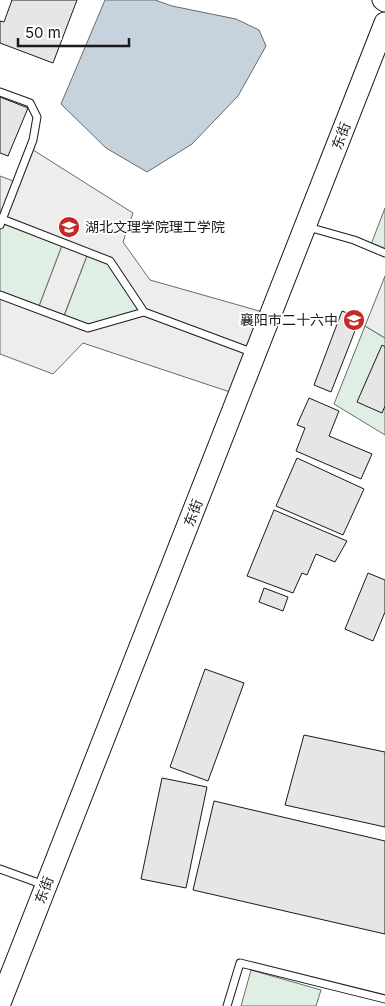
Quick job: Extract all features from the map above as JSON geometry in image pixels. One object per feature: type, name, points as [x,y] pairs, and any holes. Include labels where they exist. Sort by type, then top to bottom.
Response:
[{"type":"main road","name":"东街","points":[[0,1003],[385,23]]},
{"type":"lane","points":[[0,92],[30,103],[36,117],[33,140],[1,222],[110,261],[144,312],[255,354]]},
{"type":"lane","points":[[305,226],[354,240],[385,253]]},
{"type":"lane","points":[[0,295],[88,328],[144,312]]},
{"type":"lane","points":[[0,869],[46,886]]},
{"type":"lane","points":[[227,1006],[240,963],[385,999]]},
{"type":"green space","points":[[385,208],[385,253],[370,247]]},
{"type":"green space","points":[[2,219],[63,243],[38,309],[0,295],[0,225]]},
{"type":"green space","points":[[88,253],[110,261],[144,312],[88,328],[63,319]]},
{"type":"green space","points":[[365,326],[385,338],[385,435],[334,404]]},
{"type":"green space","points":[[251,970],[321,990],[316,1006],[241,1006]]},
{"type":"shaded area","points":[[105,0],[155,0],[172,6],[236,19],[259,30],[266,46],[238,96],[192,144],[147,172],[106,148],[61,104]]},
{"type":"shaded area","points":[[30,148],[133,213],[123,242],[150,280],[270,314],[239,395],[83,343],[53,374],[0,354],[0,295],[38,309],[63,243],[3,219],[0,225],[0,176],[16,182]],"holes":[[[88,253],[110,261],[144,312],[88,328],[63,318]]]},
{"type":"shaded area","points":[[385,276],[385,338],[365,326]]},
{"type":"building","points":[[12,0],[77,0],[53,63],[0,43],[0,21],[4,22]]},
{"type":"building","points":[[0,97],[28,108],[8,156],[0,153]]},
{"type":"building","points":[[342,311],[360,318],[331,392],[314,385]]},
{"type":"building","points":[[382,345],[385,347],[385,406],[382,413],[357,402]]},
{"type":"building","points":[[309,398],[339,411],[329,436],[372,454],[361,479],[296,451],[305,428],[297,425]]},
{"type":"building","points":[[297,458],[364,489],[343,535],[276,506]]},
{"type":"building","points":[[274,510],[347,541],[335,562],[316,554],[307,575],[302,573],[293,593],[247,576]]},
{"type":"building","points":[[368,573],[385,580],[385,612],[373,641],[345,629]]},
{"type":"building","points":[[264,588],[288,597],[283,611],[259,602]]},
{"type":"building","points":[[205,669],[244,683],[208,781],[170,767]]},
{"type":"building","points":[[304,735],[385,752],[385,827],[285,805]]},
{"type":"building","points":[[162,778],[207,787],[186,888],[141,879]]},
{"type":"building","points":[[214,801],[385,841],[385,934],[193,890]]},
{"type":"place","name":"湖北文理学院理工学院","points":[[69,227]]},
{"type":"place","name":"襄阳市二十六中","points":[[354,320]]}]
